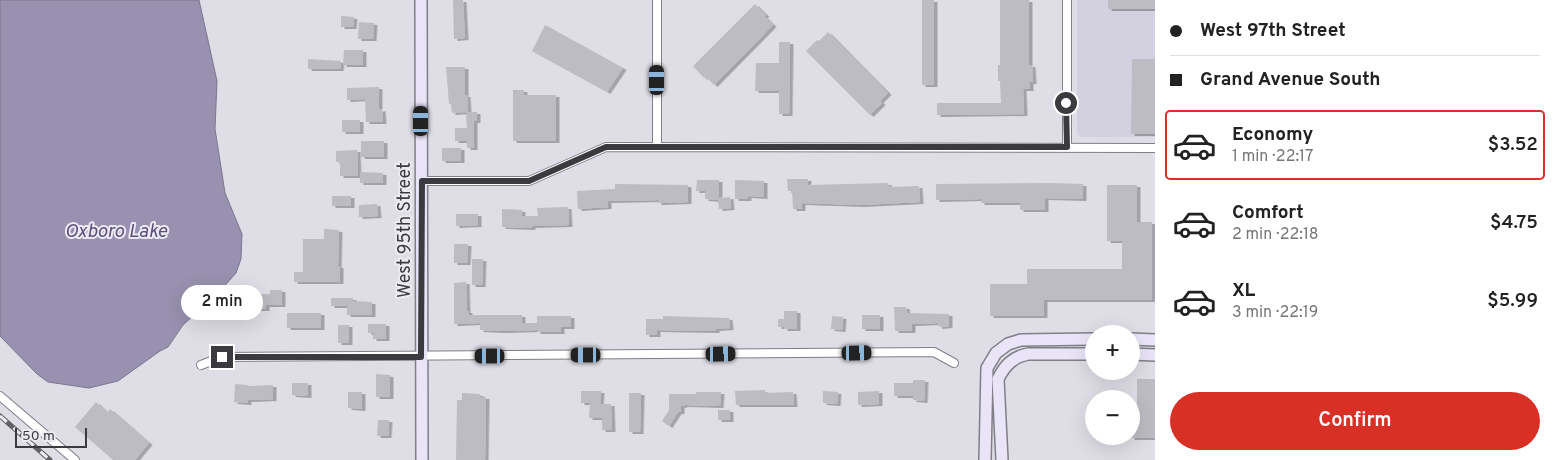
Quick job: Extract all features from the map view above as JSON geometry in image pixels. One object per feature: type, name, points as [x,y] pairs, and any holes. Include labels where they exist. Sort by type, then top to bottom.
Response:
[{"type":"street","name":"West 95th Street","points":[[421,0],[422,460]]},
{"type":"street","points":[[657,0],[657,146]]},
{"type":"street","points":[[1067,0],[1067,147]]},
{"type":"street","points":[[422,181],[529,181],[606,147],[1155,148]]},
{"type":"street","points":[[1085,339],[1021,340],[1008,344],[996,353],[987,368],[985,455],[1002,455],[998,379],[1003,368],[1018,356],[1028,354],[1085,354]]},
{"type":"street","points":[[1140,339],[1155,340]]},
{"type":"street","points":[[201,365],[222,357],[934,352],[954,363]]},
{"type":"street","points":[[1140,354],[1155,355]]},
{"type":"street","points":[[986,385],[998,387]]},
{"type":"street","points":[[0,396],[74,460]]},
{"type":"shaded area","points":[[1077,0],[1155,0],[1155,137],[1080,137],[1077,133]]},
{"type":"water","name":"Oxboro Lake","points":[[0,0],[199,0],[217,81],[215,129],[225,193],[242,234],[241,259],[236,273],[220,291],[183,325],[168,347],[118,381],[89,388],[48,382],[37,374],[0,336]]},
{"type":"building","points":[[453,0],[463,0],[465,38],[454,39]]},
{"type":"building","points":[[922,0],[934,0],[934,85],[922,85]]},
{"type":"building","points":[[1000,0],[1029,0],[1029,65],[1032,65],[1033,82],[1030,82],[1030,89],[1023,89],[1024,114],[937,115],[937,103],[1001,103],[1000,81],[998,81],[998,65],[1000,65]]},
{"type":"building","points":[[1108,0],[1155,0],[1155,9],[1108,9]]},
{"type":"building","points":[[755,4],[773,25],[714,85],[705,76],[704,78],[693,66]]},
{"type":"building","points":[[341,16],[354,17],[353,27],[341,27]]},
{"type":"building","points":[[359,22],[374,23],[373,39],[358,39]]},
{"type":"building","points":[[545,25],[623,68],[607,92],[532,51]]},
{"type":"building","points":[[828,32],[888,93],[880,101],[882,103],[870,115],[806,51]]},
{"type":"building","points":[[779,42],[790,42],[789,114],[779,114],[779,91],[755,91],[756,63],[779,63]]},
{"type":"building","points":[[344,50],[363,50],[363,65],[343,65]]},
{"type":"building","points":[[308,59],[341,61],[340,69],[308,69]]},
{"type":"building","points":[[1132,59],[1155,59],[1155,134],[1131,134]]},
{"type":"building","points":[[446,67],[465,67],[465,95],[467,95],[468,112],[477,112],[477,121],[474,121],[474,148],[467,148],[467,141],[455,141],[455,128],[467,128],[466,112],[452,113],[451,104],[449,104]]},
{"type":"building","points":[[379,87],[379,110],[382,109],[383,122],[366,122],[365,99],[347,100],[347,88]]},
{"type":"building","points":[[513,90],[524,90],[524,95],[556,95],[556,141],[513,141]]},
{"type":"building","points":[[342,120],[360,120],[360,132],[342,132]]},
{"type":"building","points":[[361,141],[384,141],[384,157],[361,157]]},
{"type":"building","points":[[442,148],[461,148],[461,161],[442,161]]},
{"type":"building","points":[[357,150],[358,176],[340,176],[340,162],[336,162],[336,151]]},
{"type":"building","points":[[360,172],[383,173],[383,183],[360,183]]},
{"type":"building","points":[[787,179],[808,179],[808,185],[888,183],[889,187],[919,186],[920,202],[861,205],[802,203],[802,209],[793,209],[792,191],[788,191]]},
{"type":"building","points":[[697,180],[719,180],[719,198],[730,197],[731,208],[719,209],[718,200],[705,199],[705,191],[696,191]]},
{"type":"building","points":[[735,180],[764,181],[764,197],[748,196],[748,199],[735,199]]},
{"type":"building","points":[[615,184],[688,185],[688,202],[658,203],[658,200],[608,201],[608,207],[578,209],[577,191],[615,189]]},
{"type":"building","points":[[936,184],[1083,184],[1083,199],[1045,198],[1045,210],[1020,210],[1020,203],[981,203],[981,199],[936,200]]},
{"type":"building","points":[[1107,185],[1137,185],[1137,222],[1152,222],[1152,300],[1044,300],[1044,316],[990,316],[990,284],[1027,284],[1027,269],[1122,269],[1122,241],[1107,241]]},
{"type":"building","points":[[332,196],[351,196],[351,206],[332,206]]},
{"type":"building","points":[[377,204],[378,216],[359,217],[359,205]]},
{"type":"building","points":[[568,207],[569,225],[532,226],[532,228],[502,227],[502,209],[522,210],[522,216],[538,216],[537,208]]},
{"type":"building","points":[[456,214],[478,214],[478,225],[456,226]]},
{"type":"building","points":[[324,229],[339,230],[338,266],[340,266],[340,282],[294,282],[294,272],[303,272],[303,239],[324,239]]},
{"type":"building","points":[[454,244],[468,244],[467,263],[454,263]]},
{"type":"building","points":[[472,259],[483,259],[482,285],[472,285]]},
{"type":"building","points":[[466,282],[467,311],[469,311],[469,315],[522,315],[522,323],[537,323],[537,316],[571,316],[571,327],[561,327],[561,332],[537,332],[537,330],[480,330],[480,323],[454,324],[454,283]]},
{"type":"building","points":[[270,290],[282,290],[282,305],[266,305],[266,309],[253,309],[253,294],[270,294]]},
{"type":"building","points":[[331,298],[353,298],[353,301],[372,302],[372,315],[347,315],[347,306],[331,306]]},
{"type":"building","points":[[894,307],[906,307],[907,313],[949,314],[949,326],[939,327],[938,323],[912,324],[912,331],[895,331]]},
{"type":"building","points":[[784,311],[797,311],[797,329],[778,327],[778,319],[784,319]]},
{"type":"building","points":[[287,313],[321,313],[321,328],[287,328]]},
{"type":"building","points":[[862,315],[880,315],[880,329],[862,329]]},
{"type":"building","points":[[663,316],[729,318],[730,328],[716,329],[716,331],[657,330],[657,335],[646,335],[646,319],[663,319]]},
{"type":"building","points":[[832,316],[843,317],[842,330],[831,329]]},
{"type":"building","points":[[368,324],[386,324],[386,339],[373,339],[373,333],[368,333]]},
{"type":"building","points":[[338,325],[349,325],[349,343],[338,343]]},
{"type":"building","points":[[376,374],[390,375],[390,397],[376,397]]},
{"type":"building","points":[[1155,379],[1155,438],[1140,438],[1140,390],[1137,390],[1137,380]]},
{"type":"building","points":[[913,380],[925,380],[924,401],[913,400],[913,396],[894,396],[894,383],[913,383]]},
{"type":"building","points":[[292,383],[308,383],[308,396],[292,395]]},
{"type":"building","points":[[235,384],[248,386],[273,385],[273,399],[248,400],[248,403],[234,402]]},
{"type":"building","points":[[765,390],[765,393],[793,392],[794,405],[736,405],[735,391]]},
{"type":"building","points":[[581,391],[601,391],[600,404],[611,404],[612,430],[602,430],[602,418],[589,418],[590,403],[581,403]]},
{"type":"building","points":[[823,391],[838,392],[837,404],[823,403]]},
{"type":"building","points":[[879,391],[879,404],[858,405],[858,392]]},
{"type":"building","points":[[348,392],[362,392],[362,409],[348,408]]},
{"type":"building","points":[[696,392],[721,392],[720,406],[681,406],[681,412],[678,412],[669,426],[662,421],[669,410],[669,394],[696,394]]},
{"type":"building","points":[[462,393],[480,394],[480,397],[486,397],[485,460],[456,460],[457,400],[462,400]]},
{"type":"building","points":[[629,393],[641,393],[640,432],[629,432]]},
{"type":"building","points":[[96,402],[107,413],[110,409],[149,443],[135,460],[113,460],[75,427]]},
{"type":"building","points":[[718,410],[730,410],[730,420],[718,420]]},
{"type":"building","points":[[378,420],[389,420],[388,436],[377,436]]},
{"type":"railway","points":[[0,416],[50,460]]},
{"type":"route","points":[[222,357],[421,357],[422,181],[529,181],[606,147],[1067,147],[1066,103]]}]
